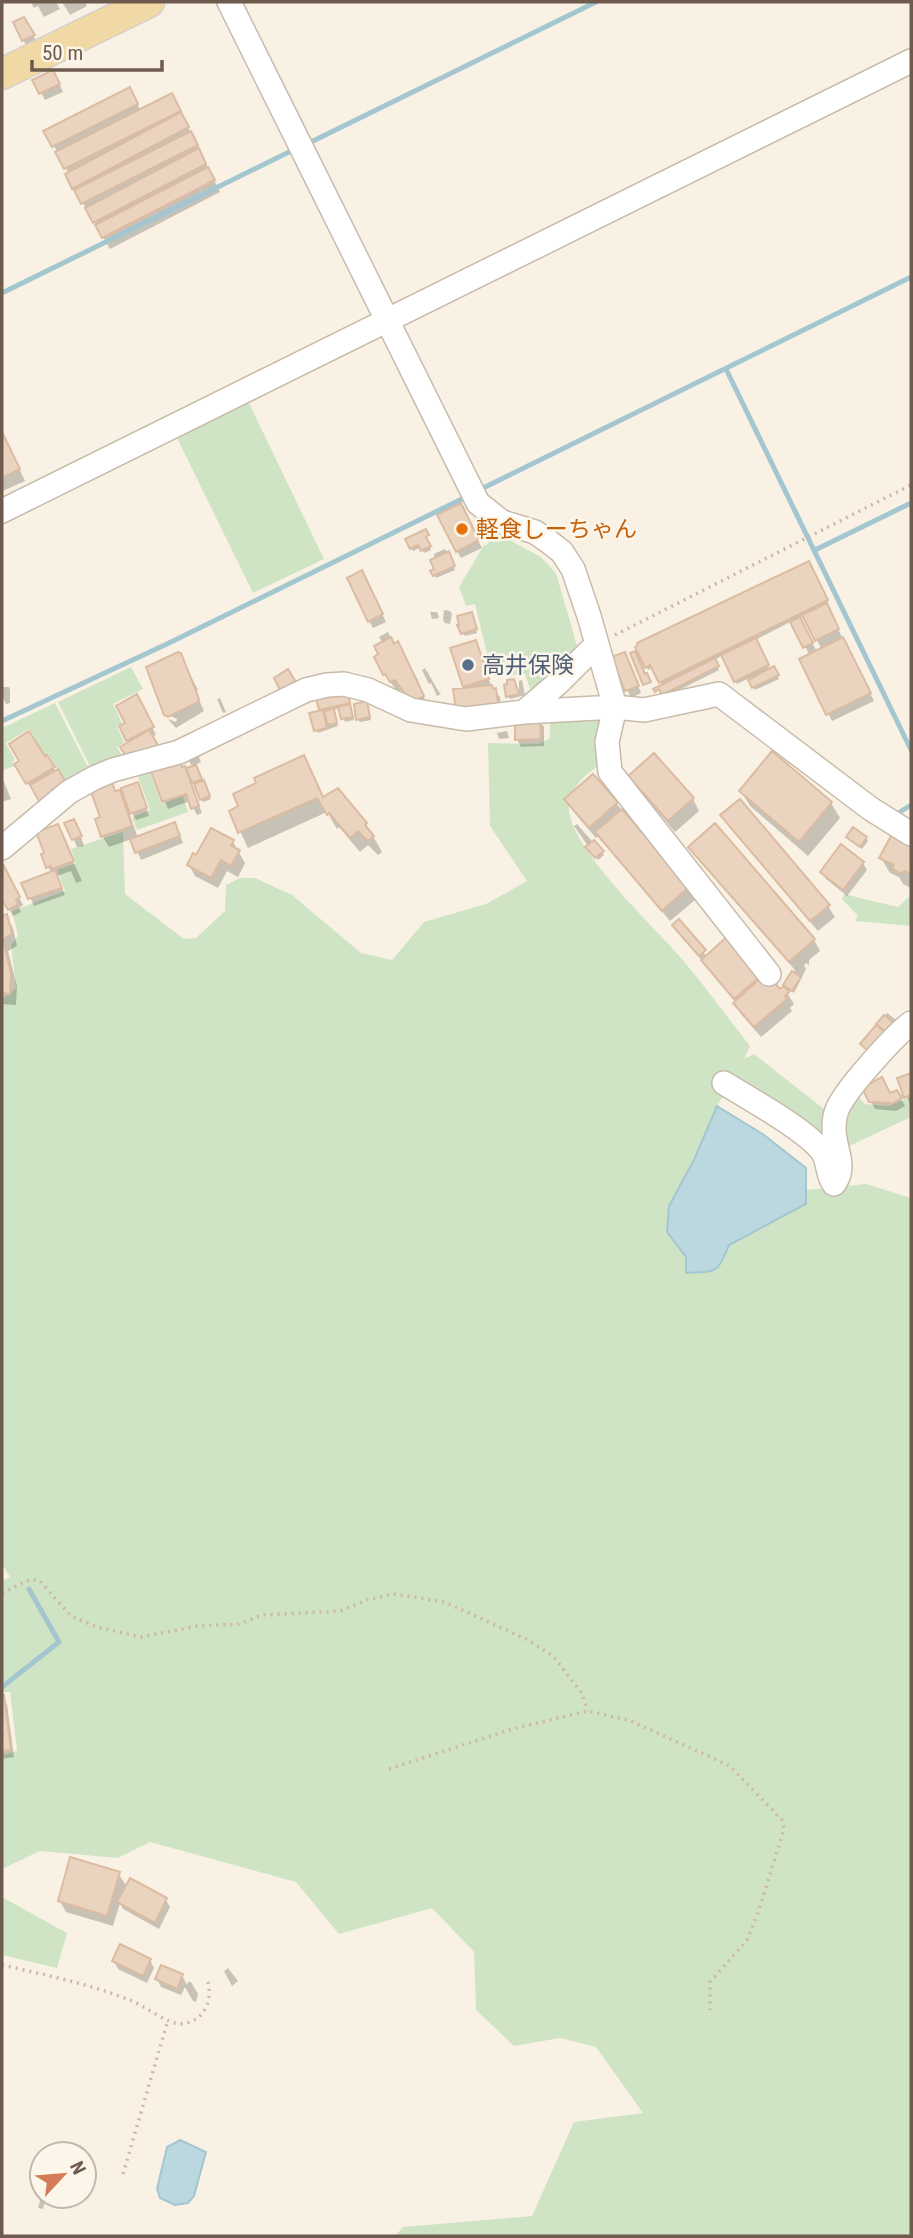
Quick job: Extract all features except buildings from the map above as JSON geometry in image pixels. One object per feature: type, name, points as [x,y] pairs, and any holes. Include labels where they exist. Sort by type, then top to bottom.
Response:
[{"type":"main road","points":[[2,74],[149,2]]},
{"type":"street","points":[[229,2],[473,493],[502,522],[535,532],[562,552],[573,569],[615,707],[607,742],[610,772],[769,974]]},
{"type":"street","points":[[2,511],[911,61]]},
{"type":"street","points":[[524,712],[597,644]]},
{"type":"street","points":[[2,848],[69,792],[94,778],[179,752],[306,691],[344,684],[368,690],[411,710],[466,719],[524,712],[615,707],[644,710],[719,694],[871,809],[911,834]]},
{"type":"street","points":[[724,1083],[812,1139],[823,1153],[834,1184],[840,1176],[841,1163],[834,1128],[837,1110],[849,1091],[911,1023]]},
{"type":"path","points":[[597,644],[911,485]]},
{"type":"path","points":[[2,1593],[31,1579],[40,1581],[71,1616],[97,1627],[141,1637],[197,1626],[239,1624],[262,1615],[340,1611],[367,1600],[393,1594],[445,1602],[528,1640],[553,1656],[581,1692],[588,1711]]},
{"type":"path","points":[[389,1769],[512,1729],[588,1711],[631,1721],[730,1766],[782,1820],[784,1829],[747,1940],[710,1982],[710,2010]]},
{"type":"path","points":[[2,1965],[96,1987],[144,2006],[176,2024],[191,2023],[207,2008],[211,1993],[208,1982]]},
{"type":"path","points":[[123,2174],[168,2020]]},
{"type":"green space","points":[[248,401],[324,559],[253,593],[176,436]]},
{"type":"green space","points":[[493,531],[541,557],[556,573],[580,656],[533,698],[525,674],[512,675],[490,666],[475,604],[466,606],[459,587],[484,545],[487,545]]},
{"type":"green space","points":[[131,667],[143,689],[113,704],[122,723],[117,726],[124,743],[117,747],[125,761],[93,772],[58,702]]},
{"type":"green space","points":[[55,703],[91,773],[68,785],[29,729],[6,743],[15,760],[12,762],[14,766],[2,771],[2,728]]},
{"type":"green space","points":[[550,721],[599,721],[600,764],[576,787],[570,798],[572,822],[581,842],[614,885],[681,958],[750,1046],[744,1059],[754,1054],[829,1113],[836,1157],[730,1084],[717,1106],[667,1232],[686,1257],[728,1245],[806,1204],[806,1190],[866,1184],[911,1198],[911,2236],[395,2236],[403,2227],[532,2216],[574,2122],[643,2113],[596,2047],[560,2038],[514,2046],[476,2010],[474,1952],[432,1908],[339,1934],[296,1882],[150,1842],[118,1858],[40,1851],[2,1869],[2,1755],[17,1751],[10,1692],[2,1692],[2,1581],[10,1577],[2,1564],[2,1000],[16,988],[11,945],[18,936],[12,911],[65,891],[57,870],[76,863],[71,849],[123,832],[125,894],[184,939],[196,938],[225,911],[226,885],[240,878],[255,878],[292,895],[361,953],[392,960],[424,922],[486,904],[527,881],[490,826],[488,743],[539,744],[550,738]]},
{"type":"green space","points":[[148,766],[161,804],[183,796],[188,812],[137,830],[132,817],[150,810],[136,771]]},
{"type":"green space","points":[[844,894],[898,907],[911,895],[911,926],[855,921],[858,916],[842,899]]},
{"type":"green space","points":[[856,1094],[865,1104],[888,1106],[911,1097],[911,1117],[845,1148],[842,1117]]},
{"type":"green space","points":[[2,1897],[67,1933],[57,1968],[2,1955]]},
{"type":"water","points":[[717,1106],[764,1135],[806,1168],[806,1204],[729,1245],[722,1262],[715,1270],[686,1273],[686,1257],[667,1232],[669,1206],[694,1160]]},
{"type":"water","points":[[180,2140],[206,2152],[194,2196],[188,2203],[175,2205],[160,2198],[157,2189],[167,2147]]},
{"type":"waterway","points":[[313,141],[596,2]]},
{"type":"waterway","points":[[2,293],[289,152]]},
{"type":"waterway","points":[[477,491],[911,277]]},
{"type":"waterway","points":[[726,369],[911,750]]},
{"type":"waterway","points":[[2,721],[169,643],[468,496]]},
{"type":"waterway","points":[[815,550],[911,503]]},
{"type":"waterway","points":[[895,815],[911,805]]},
{"type":"waterway","points":[[2,1687],[59,1642],[29,1589]]},
{"type":"place","name":"軽食しーちゃん","points":[[462,529]]},
{"type":"place","name":"高井保険","points":[[468,665]]}]
